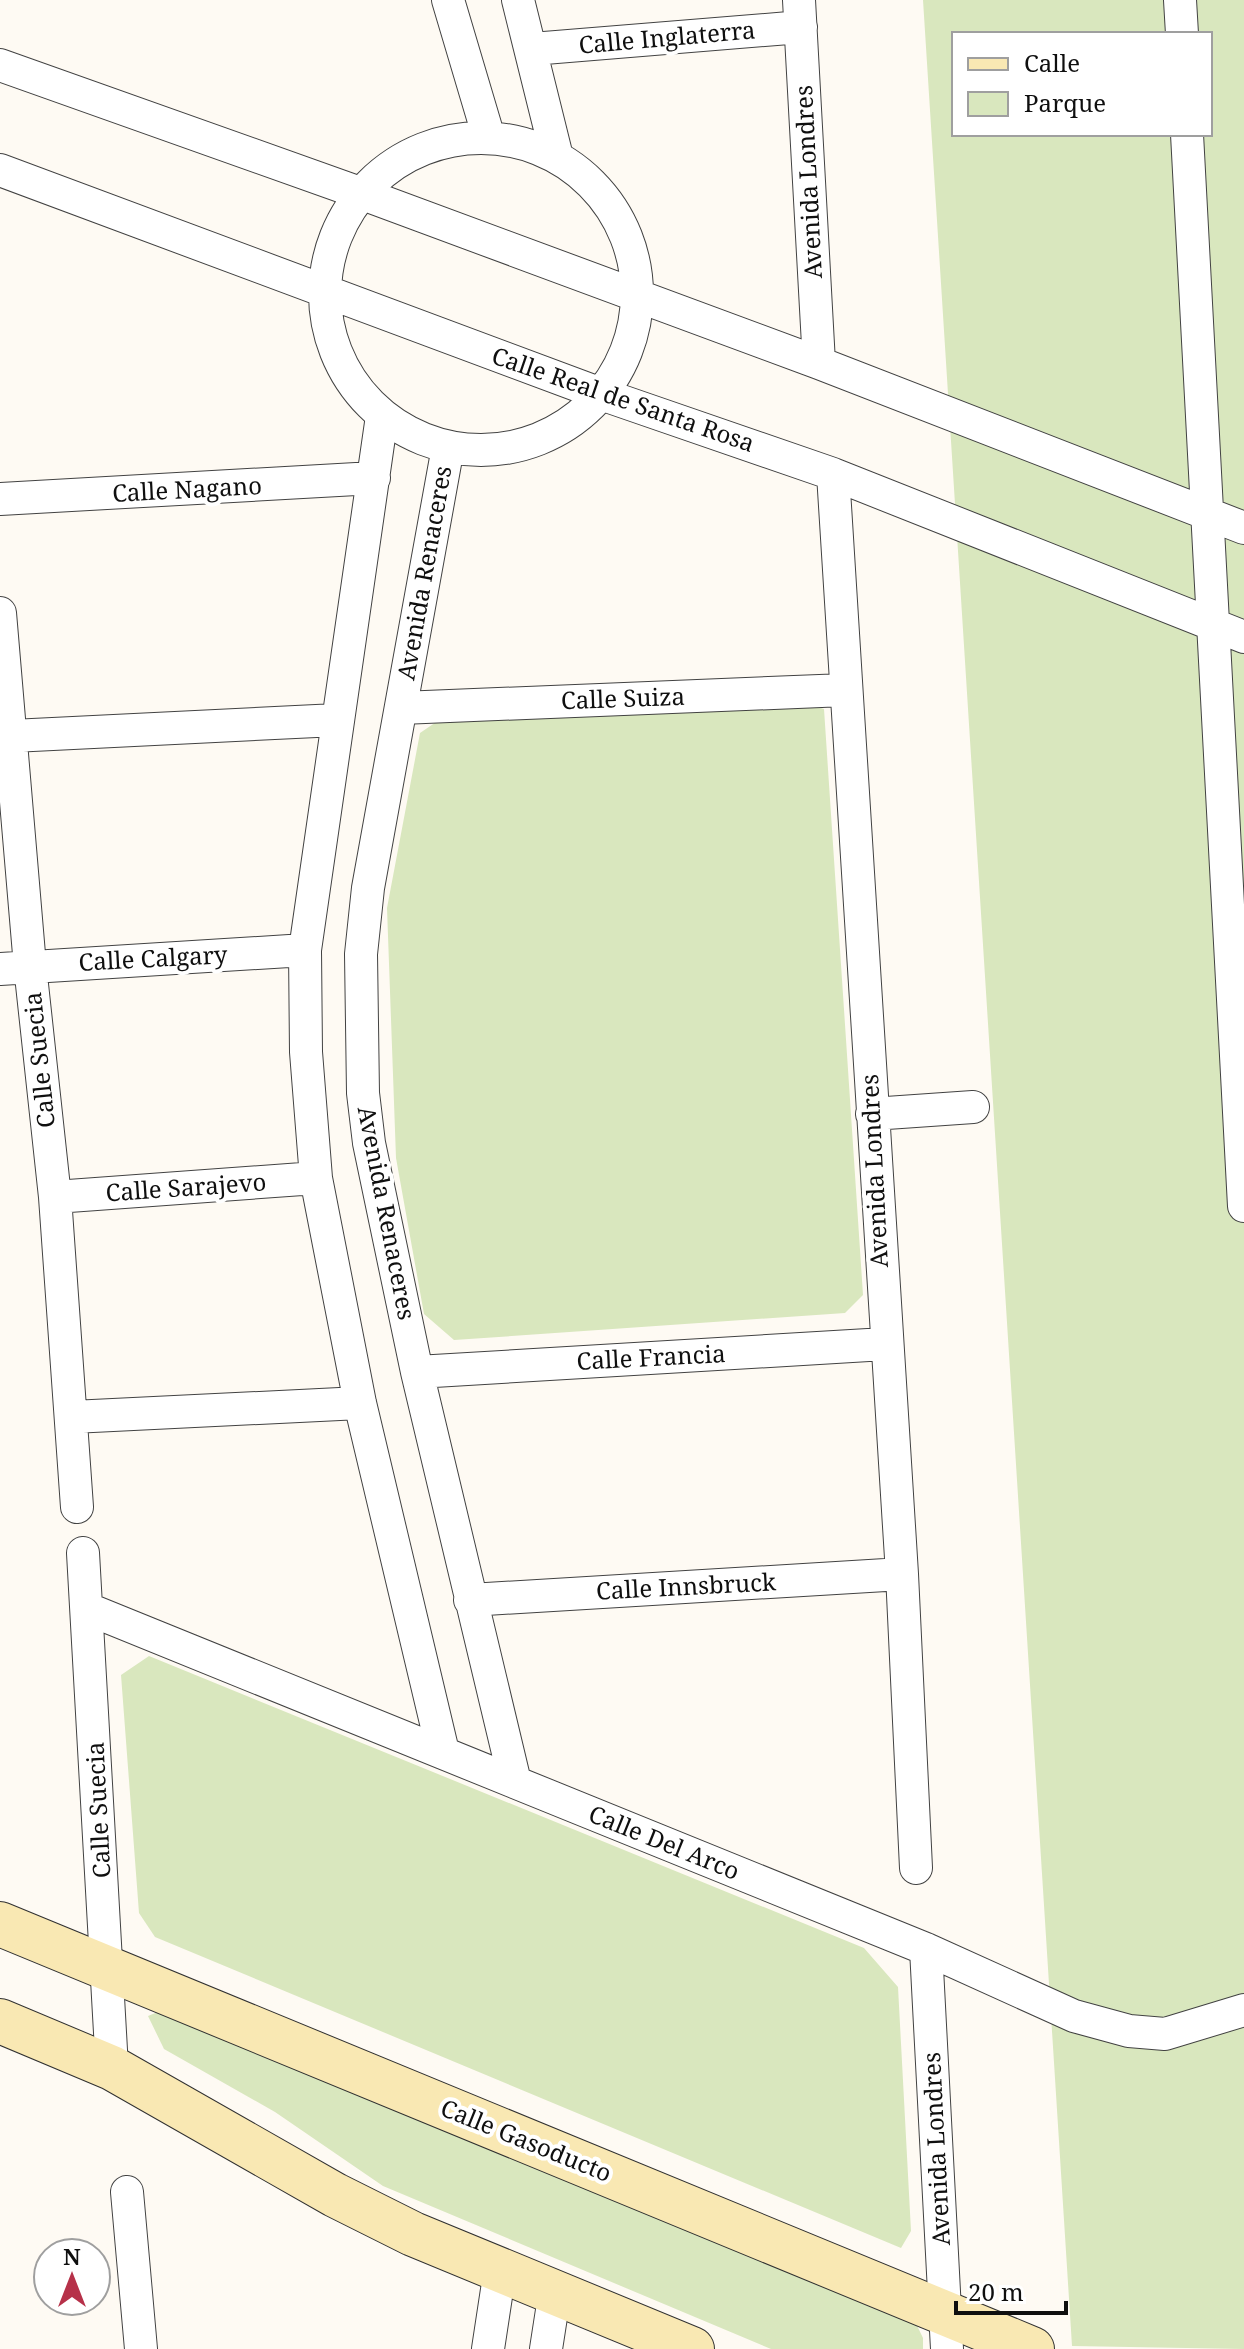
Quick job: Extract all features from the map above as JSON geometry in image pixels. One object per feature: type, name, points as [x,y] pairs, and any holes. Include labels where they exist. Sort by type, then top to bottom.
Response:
[{"type":"street","points":[[448,0],[489,138]]},
{"type":"street","points":[[518,0],[557,157]]},
{"type":"street","points":[[1180,0],[1182,32]]},
{"type":"street","name":"Calle Inglaterra","points":[[532,49],[800,13]]},
{"type":"street","name":"Avenida Londres","points":[[800,13],[819,363]]},
{"type":"street","points":[[0,65],[360,193],[819,363],[1244,528]]},
{"type":"street","points":[[1187,136],[1207,515],[1229,632],[1244,1206]]},
{"type":"street","name":"Avenida Renaceres","points":[[489,138],[524,143],[557,157],[591,183],[617,216],[633,256],[638,298],[633,332],[621,365],[601,394],[577,418],[527,443],[482,450],[448,447],[402,430],[382,416],[350,381],[329,339],[323,292],[333,239],[360,193],[397,162],[441,142],[489,138]]},
{"type":"street","name":"Calle Real de Santa Rosa","points":[[0,170],[601,394],[833,474],[1229,632]]},
{"type":"street","points":[[382,416],[305,950],[306,1052],[316,1178],[360,1403],[443,1752]]},
{"type":"street","name":"Avenida Renaceres","points":[[448,447],[368,888],[361,954],[363,1093],[376,1185],[417,1372],[515,1782]]},
{"type":"street","name":"Avenida Londres","points":[[833,474],[885,1344],[902,1574],[916,1868]]},
{"type":"street","name":"Calle Nagano","points":[[0,499],[374,478]]},
{"type":"street","name":"Calle Suecia","points":[[0,613],[12,736],[15,967],[55,1197],[77,1507]]},
{"type":"street","name":"Calle Suiza","points":[[401,708],[845,690]]},
{"type":"street","points":[[12,736],[337,720]]},
{"type":"street","name":"Calle Calgary","points":[[15,967],[305,950]]},
{"type":"street","points":[[872,1114],[973,1107]]},
{"type":"street","name":"Calle Sarajevo","points":[[55,1197],[316,1178]]},
{"type":"street","name":"Calle Francia","points":[[417,1372],[885,1344]]},
{"type":"street","points":[[72,1417],[360,1403]]},
{"type":"street","name":"Calle Suecia","points":[[83,1553],[112,2068]]},
{"type":"street","name":"Calle Innsbruck","points":[[470,1600],[902,1574]]},
{"type":"street","name":"Calle Del Arco","points":[[88,1609],[926,1949],[1074,2016],[1129,2031],[1165,2034],[1244,2010]]},
{"type":"street","name":"Calle Gasoducto","points":[[0,1924],[946,2331],[1032,2349]]},
{"type":"street","name":"Avenida Londres","points":[[926,1949],[946,2331]]},
{"type":"street","points":[[0,2021],[112,2068],[335,2195],[500,2270],[692,2349]]},
{"type":"street","points":[[127,2192],[141,2349]]},
{"type":"street","points":[[488,2349],[500,2270]]},
{"type":"street","points":[[546,2349],[555,2291]]},
{"type":"green space","points":[[923,0],[1244,0],[1244,2349],[1072,2346]]},
{"type":"green space","points":[[798,700],[824,709],[863,1295],[845,1313],[454,1340],[424,1314],[396,1158],[387,908],[420,733],[445,716]]},
{"type":"green space","points":[[149,1656],[864,1948],[898,1987],[911,2231],[901,2248],[155,1937],[139,1913],[121,1675]]},
{"type":"green space","points":[[170,2007],[910,2311],[923,2338],[923,2349],[771,2349],[383,2186],[275,2112],[164,2049],[148,2016]]}]
